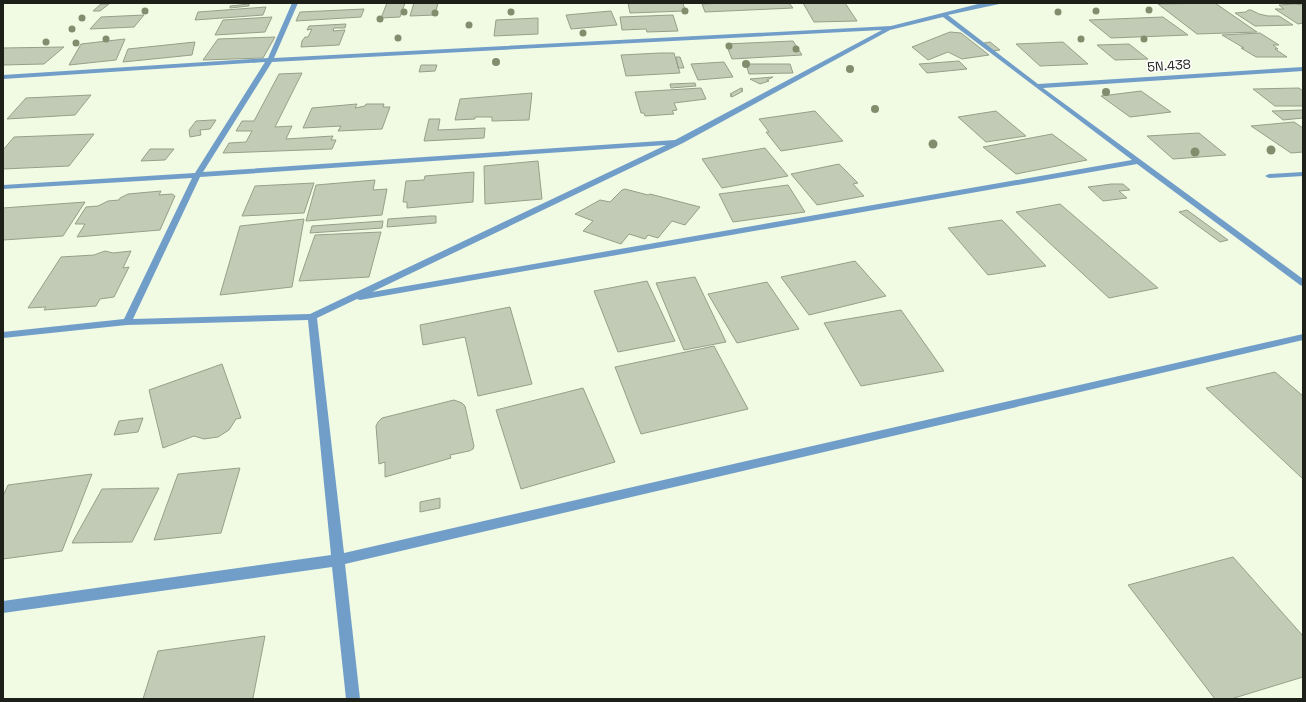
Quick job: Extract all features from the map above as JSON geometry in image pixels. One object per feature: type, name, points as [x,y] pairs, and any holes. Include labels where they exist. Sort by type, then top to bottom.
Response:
[{"type":"street","points":[[127,322],[197,175],[270,60],[295,3]]},
{"type":"street","points":[[3,77],[270,60],[891,28],[982,5],[1001,3]]},
{"type":"street","points":[[943,14],[1037,86],[1303,283]]},
{"type":"street","points":[[3,335],[127,322],[312,317],[680,141],[891,28]]},
{"type":"street","name":"5N.438","points":[[1037,86],[1303,69]]},
{"type":"street","points":[[3,187],[680,141]]},
{"type":"street","points":[[347,299],[1139,161]]},
{"type":"street","points":[[1269,176],[1303,174]]},
{"type":"street","points":[[312,317],[353,699]]},
{"type":"street","points":[[3,607],[338,560],[1303,337]]},
{"type":"building","points":[[387,3],[405,3],[400,17],[381,18]]},
{"type":"building","points":[[414,3],[438,3],[435,15],[410,16]]},
{"type":"building","points":[[628,3],[683,3],[685,11],[630,13]]},
{"type":"building","points":[[789,3],[793,8],[705,12],[702,4]]},
{"type":"building","points":[[803,3],[845,3],[857,21],[814,22]]},
{"type":"building","points":[[1215,3],[1257,32],[1197,34],[1158,4]]},
{"type":"building","points":[[101,4],[109,4],[100,11],[93,11]]},
{"type":"building","points":[[249,4],[249,6],[230,8],[230,6]]},
{"type":"building","points":[[1279,5],[1303,5],[1303,23],[1298,24],[1275,9],[1284,9]]},
{"type":"building","points":[[266,7],[263,15],[195,20],[198,12]]},
{"type":"building","points":[[364,9],[361,17],[296,21],[300,12]]},
{"type":"building","points":[[1248,10],[1268,16],[1279,16],[1293,25],[1255,26],[1235,13],[1246,12]]},
{"type":"building","points":[[611,11],[617,25],[571,29],[566,15]]},
{"type":"building","points":[[144,15],[134,27],[90,29],[101,17]]},
{"type":"building","points":[[673,15],[678,31],[647,32],[646,29],[622,30],[620,17]]},
{"type":"building","points":[[272,17],[265,32],[215,35],[223,20]]},
{"type":"building","points":[[1163,17],[1188,35],[1111,38],[1089,20]]},
{"type":"building","points":[[538,18],[538,34],[494,36],[496,20]]},
{"type":"building","points":[[346,24],[345,28],[334,28],[333,31],[345,30],[339,45],[301,47],[302,41],[305,37],[308,37],[312,29],[307,30],[309,26]]},
{"type":"building","points":[[950,32],[961,33],[989,55],[962,59],[948,52],[928,60],[912,47]]},
{"type":"building","points":[[1260,33],[1279,45],[1273,45],[1278,49],[1275,49],[1287,57],[1256,57],[1222,35]]},
{"type":"building","points":[[275,37],[263,58],[203,60],[218,39]]},
{"type":"building","points":[[125,39],[116,60],[69,65],[81,44]]},
{"type":"building","points":[[793,41],[802,55],[732,59],[726,44]]},
{"type":"building","points":[[195,42],[192,55],[123,62],[128,49]]},
{"type":"building","points":[[990,42],[1000,50],[993,51],[984,43]]},
{"type":"building","points":[[1063,42],[1088,64],[1040,66],[1016,44]]},
{"type":"building","points":[[1129,44],[1148,59],[1115,60],[1097,45]]},
{"type":"building","points":[[64,47],[44,64],[3,65],[3,48]]},
{"type":"building","points":[[674,53],[680,73],[626,76],[621,55]]},
{"type":"building","points":[[676,57],[680,57],[684,68],[678,68]]},
{"type":"building","points":[[959,61],[967,69],[927,73],[919,64]]},
{"type":"building","points":[[724,62],[733,77],[698,80],[691,64]]},
{"type":"building","points":[[746,64],[790,64],[793,73],[749,74]]},
{"type":"building","points":[[421,65],[437,65],[435,71],[419,72]]},
{"type":"building","points":[[302,73],[275,127],[292,126],[286,139],[333,136],[331,140],[336,140],[332,149],[223,153],[229,143],[246,142],[252,131],[236,131],[242,121],[254,121],[279,74]]},
{"type":"building","points":[[773,77],[767,80],[769,81],[760,84],[750,79]]},
{"type":"building","points":[[695,83],[696,86],[671,88],[670,84]]},
{"type":"building","points":[[701,88],[706,99],[674,103],[677,110],[672,111],[674,114],[645,116],[644,113],[641,113],[635,92]]},
{"type":"building","points":[[741,88],[743,91],[732,97],[730,96],[732,95],[730,94]]},
{"type":"building","points":[[1299,88],[1303,91],[1303,106],[1275,106],[1253,89]]},
{"type":"building","points":[[1141,91],[1171,112],[1130,117],[1101,96]]},
{"type":"building","points":[[532,93],[529,120],[492,121],[492,117],[475,117],[475,119],[455,120],[460,99]]},
{"type":"building","points":[[91,95],[75,115],[7,119],[26,98]]},
{"type":"building","points":[[357,104],[355,108],[365,106],[366,104],[384,104],[383,107],[390,107],[382,129],[338,131],[341,126],[303,128],[312,108]]},
{"type":"building","points":[[1303,110],[1303,118],[1283,120],[1272,111]]},
{"type":"building","points":[[815,111],[843,141],[781,151],[766,132],[769,132],[759,119]]},
{"type":"building","points":[[996,111],[1026,136],[986,142],[958,117]]},
{"type":"building","points":[[429,119],[440,119],[438,130],[485,128],[484,138],[424,141]]},
{"type":"building","points":[[216,120],[210,129],[200,130],[201,135],[190,137],[189,130],[196,121]]},
{"type":"building","points":[[1294,122],[1303,128],[1303,152],[1291,153],[1251,126]]},
{"type":"building","points":[[1199,133],[1226,155],[1173,159],[1147,136]]},
{"type":"building","points":[[94,134],[69,166],[3,169],[3,150],[14,137]]},
{"type":"building","points":[[1052,134],[1087,160],[1016,174],[983,147]]},
{"type":"building","points":[[765,148],[788,176],[722,188],[702,159]]},
{"type":"building","points":[[150,149],[174,149],[165,160],[141,161]]},
{"type":"building","points":[[538,161],[542,199],[485,204],[484,166]]},
{"type":"building","points":[[839,164],[858,183],[853,184],[864,196],[817,205],[791,174]]},
{"type":"building","points":[[474,172],[473,202],[407,208],[407,202],[403,202],[406,181],[424,180],[425,176]]},
{"type":"building","points":[[375,180],[373,190],[387,189],[382,215],[306,221],[316,185]]},
{"type":"building","points":[[314,183],[304,213],[242,216],[255,186]]},
{"type":"building","points":[[1123,184],[1130,190],[1119,191],[1127,198],[1103,201],[1088,187]]},
{"type":"building","points":[[788,185],[805,212],[733,222],[719,194]]},
{"type":"building","points":[[625,189],[700,207],[685,225],[672,221],[658,238],[648,235],[645,239],[629,234],[621,244],[583,231],[593,221],[575,214],[600,200],[610,202],[622,190]]},
{"type":"building","points":[[161,191],[159,195],[172,194],[175,196],[160,230],[77,237],[85,224],[75,224],[86,207],[98,206],[108,201],[119,200],[128,194]]},
{"type":"building","points":[[85,202],[63,236],[3,240],[3,208]]},
{"type":"building","points":[[1060,204],[1158,288],[1109,298],[1016,212]]},
{"type":"building","points":[[1187,210],[1228,240],[1220,242],[1179,212]]},
{"type":"building","points":[[436,216],[436,223],[387,227],[388,219]]},
{"type":"building","points":[[304,219],[292,287],[220,295],[240,226]]},
{"type":"building","points":[[1002,220],[1046,266],[988,275],[948,228]]},
{"type":"building","points":[[383,221],[382,228],[310,233],[312,226]]},
{"type":"building","points":[[381,232],[369,277],[299,281],[315,235]]},
{"type":"building","points":[[105,251],[113,253],[131,251],[123,268],[129,267],[114,297],[100,299],[96,306],[44,310],[46,307],[28,308],[61,257],[94,255]]},
{"type":"building","points":[[855,261],[886,296],[809,315],[781,277]]},
{"type":"building","points":[[695,277],[726,342],[684,350],[656,283]]},
{"type":"building","points":[[647,281],[675,341],[618,352],[594,291]]},
{"type":"building","points":[[767,282],[799,329],[737,343],[708,294]]},
{"type":"building","points":[[510,307],[532,384],[478,396],[465,337],[423,345],[420,325]]},
{"type":"building","points":[[901,310],[944,371],[861,386],[824,323]]},
{"type":"building","points":[[714,346],[748,409],[641,434],[615,367]]},
{"type":"building","points":[[222,364],[241,418],[236,419],[229,430],[218,437],[204,439],[194,436],[163,448],[149,390]]},
{"type":"building","points":[[1275,372],[1303,396],[1303,479],[1206,388]]},
{"type":"building","points":[[583,388],[615,462],[521,489],[496,410]]},
{"type":"building","points":[[454,400],[465,406],[474,446],[473,449],[450,455],[451,458],[385,477],[385,462],[379,464],[376,426],[378,422],[382,418]]},
{"type":"building","points":[[143,418],[138,432],[114,435],[119,421]]},
{"type":"building","points":[[240,468],[221,533],[154,540],[178,474]]},
{"type":"building","points":[[92,474],[62,551],[3,559],[3,496],[8,485]]},
{"type":"building","points":[[159,488],[132,542],[72,543],[102,489]]},
{"type":"building","points":[[440,498],[440,508],[420,512],[420,502]]},
{"type":"building","points":[[1233,557],[1303,636],[1303,677],[1231,699],[1215,699],[1128,585]]},
{"type":"building","points":[[265,636],[253,698],[143,699],[158,651]]}]
